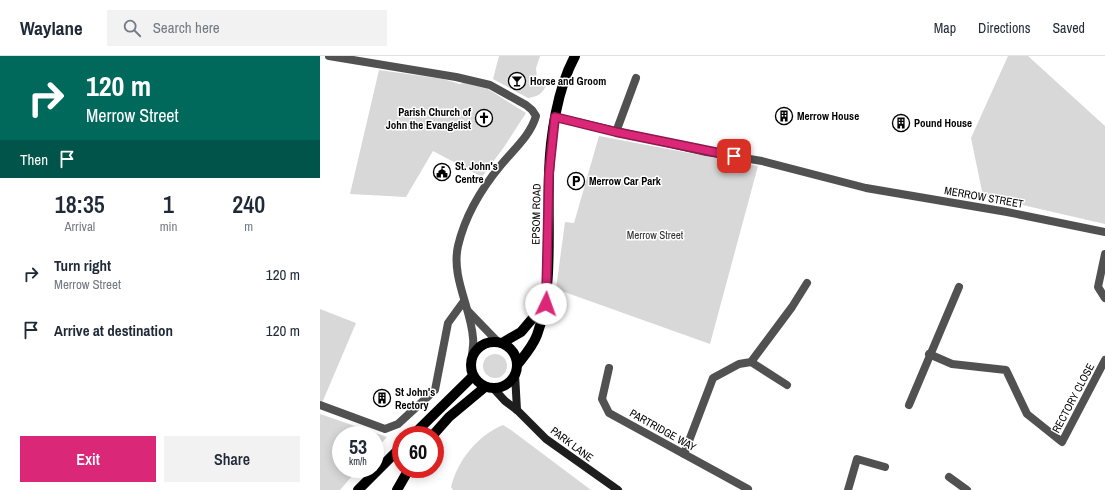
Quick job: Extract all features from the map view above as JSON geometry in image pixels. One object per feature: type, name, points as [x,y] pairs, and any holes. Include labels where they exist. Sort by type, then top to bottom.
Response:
[{"type":"main road","name":"EPSOM ROAD","points":[[516,369],[529,352],[537,335],[546,304],[549,173],[555,117],[574,56]]},
{"type":"main road","points":[[490,388],[473,376],[471,370],[472,357],[482,345],[500,343],[521,332],[546,304]]},
{"type":"main road","points":[[500,343],[513,352],[516,369],[517,410]]},
{"type":"main road","points":[[442,426],[450,417],[490,388],[507,384],[516,369]]},
{"type":"main road","points":[[422,426],[473,376]]},
{"type":"main road","name":"PARK LANE","points":[[490,388],[517,410],[546,439],[618,490]]},
{"type":"main road","points":[[358,490],[392,456]]},
{"type":"main road","points":[[397,490],[404,478]]},
{"type":"street","points":[[328,56],[456,77],[490,85],[532,110],[536,116],[532,128],[500,166],[468,215],[458,247],[458,280],[468,310],[473,339],[472,357]]},
{"type":"street","points":[[616,132],[636,78]]},
{"type":"street","name":"MERROW STREET","points":[[555,117],[706,152],[768,162],[866,188],[1007,212],[1105,232]]},
{"type":"street","points":[[1105,254],[1098,287],[1105,298]]},
{"type":"street","points":[[751,362],[792,307],[807,283]]},
{"type":"street","points":[[909,405],[959,288]]},
{"type":"street","points":[[320,405],[385,429],[398,424],[435,390],[448,323],[464,301]]},
{"type":"street","points":[[468,310],[500,343]]},
{"type":"street","name":"RECTORY CLOSE","points":[[930,354],[952,364],[1006,370],[1027,414],[1062,442],[1105,360]]},
{"type":"street","points":[[684,454],[713,378],[739,364],[751,362],[787,385]]},
{"type":"street","name":"PARTRIDGE WAY","points":[[609,368],[602,399],[609,413],[748,490]]},
{"type":"street","points":[[848,490],[857,459],[885,467]]},
{"type":"street","points":[[948,477],[966,490]]},
{"type":"green space","points":[[499,56],[540,56],[536,68],[537,78],[544,82],[546,86],[543,91],[537,96],[528,98],[493,79]]},
{"type":"green space","points":[[1008,56],[1028,56],[1105,126],[1105,224],[983,196],[971,138]]},
{"type":"green space","points":[[379,70],[443,79],[488,89],[526,113],[482,177],[433,151],[406,197],[350,194]]},
{"type":"green space","name":"Merrow Street","points":[[599,136],[758,166],[710,344],[556,289],[565,222],[574,223]]},
{"type":"green space","points":[[320,309],[356,323],[322,403],[320,402]]},
{"type":"green space","points":[[495,354],[504,357],[507,366],[504,375],[495,378],[486,375],[483,366],[486,357]]},
{"type":"green space","points":[[320,414],[355,426],[332,426],[332,478],[350,478],[340,490],[320,490]]},
{"type":"green space","points":[[503,425],[591,490],[453,490],[451,487],[454,477],[463,459],[485,435]]},
{"type":"place","name":"Horse and Groom","points":[[517,81]]},
{"type":"place","name":"Merrow House","points":[[784,116]]},
{"type":"place","name":"Parish Church of John the Evangelist","points":[[484,118]]},
{"type":"place","name":"Pound House","points":[[901,123]]},
{"type":"place","name":"St. John's Centre","points":[[442,172]]},
{"type":"place","name":"Merrow Car Park","points":[[576,181]]},
{"type":"place","name":"St John's Rectory","points":[[382,398]]},
{"type":"route","points":[[546,304],[549,173],[555,117],[706,152],[734,156]]}]
